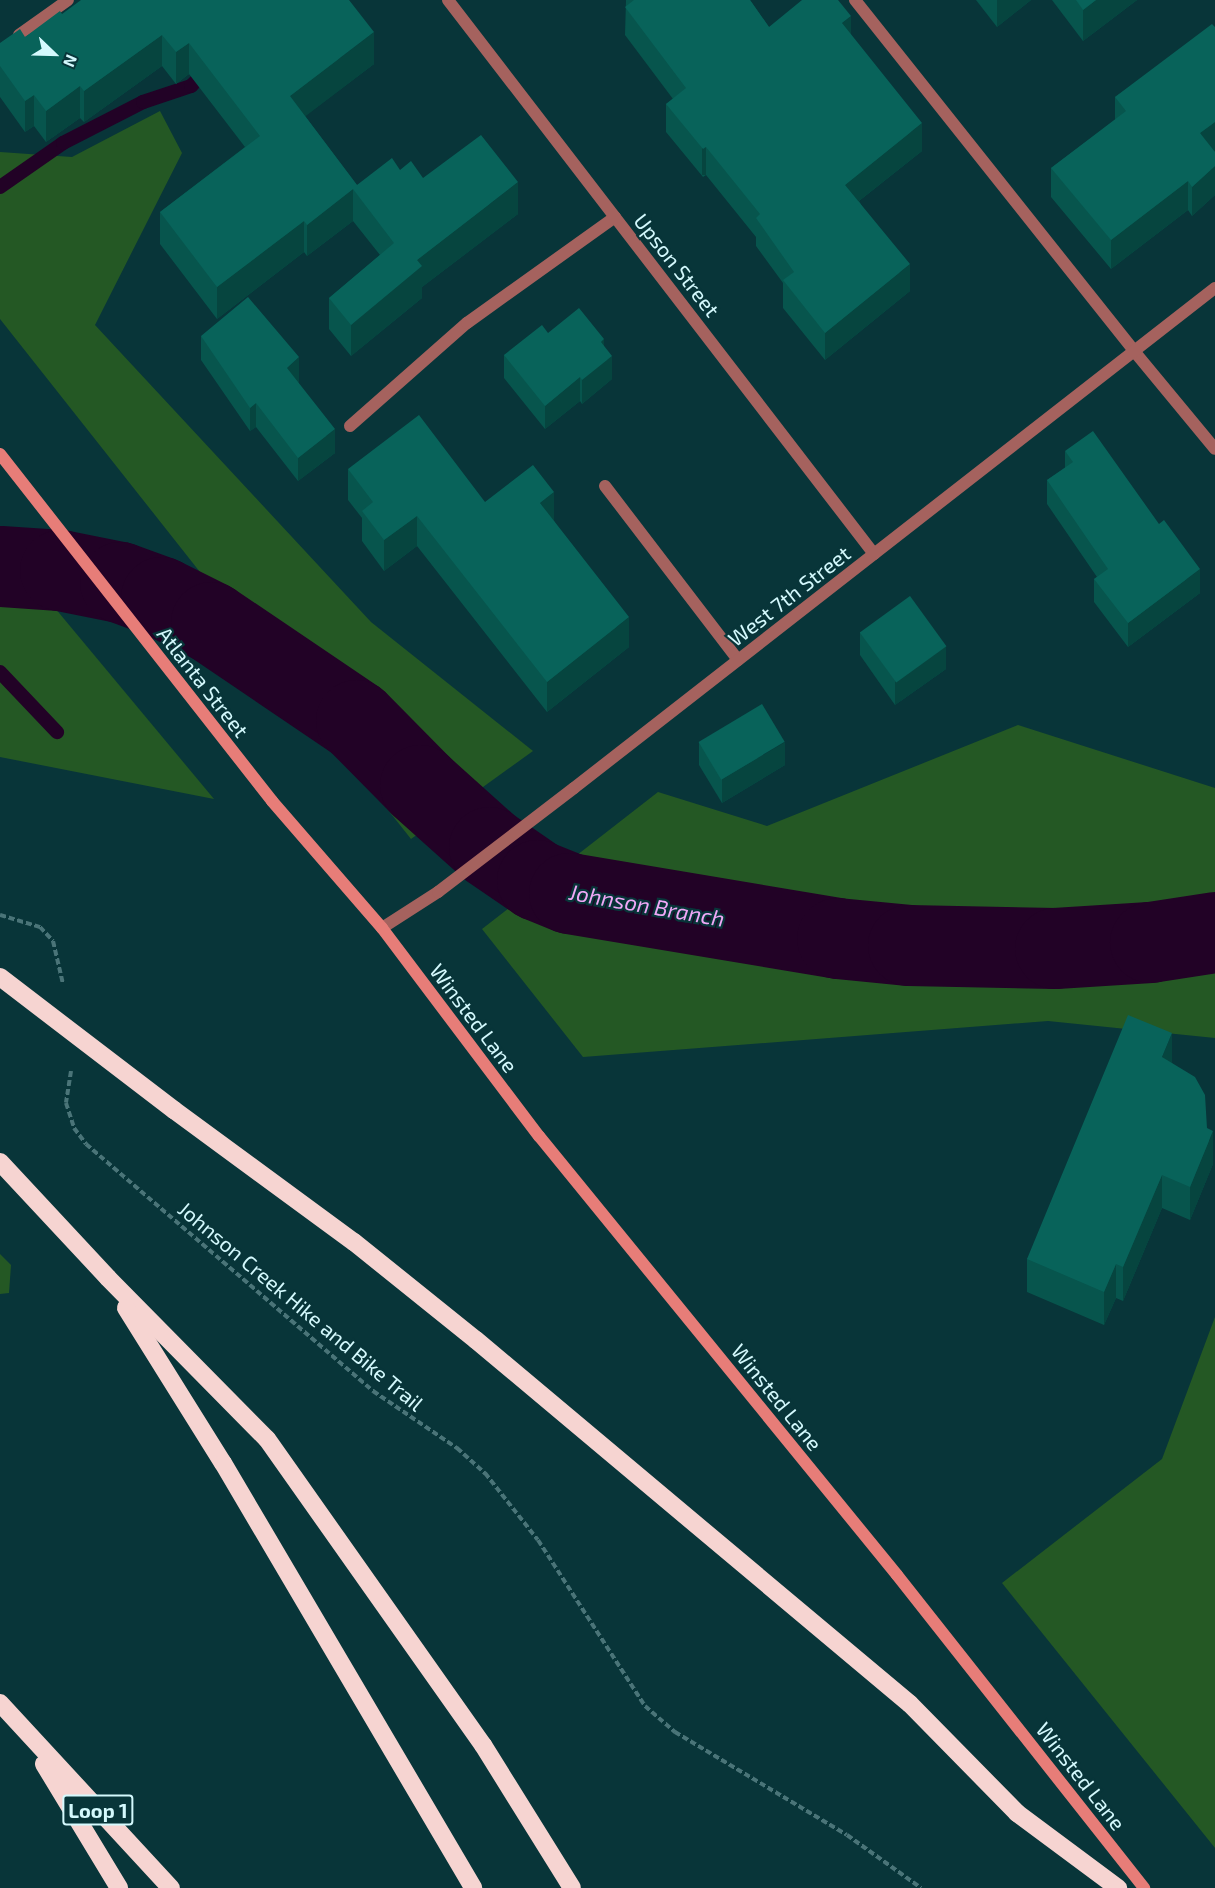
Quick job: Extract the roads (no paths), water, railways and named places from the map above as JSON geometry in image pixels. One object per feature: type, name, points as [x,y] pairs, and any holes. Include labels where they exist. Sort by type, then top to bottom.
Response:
[{"type":"highway","points":[[0,977],[174,1110],[354,1242],[485,1348],[910,1704],[1017,1813],[1118,1888]]},
{"type":"highway","points":[[0,1162],[108,1278],[267,1439],[483,1745],[572,1888]]},
{"type":"highway","points":[[108,1278],[223,1463],[473,1888]]},
{"type":"highway","name":"Loop 1","points":[[0,1703],[24,1732],[171,1888]]},
{"type":"highway","points":[[24,1732],[119,1888]]},
{"type":"main road","name":"Atlanta Street","points":[[0,454],[272,801],[382,928]]},
{"type":"main road","name":"Winsted Lane","points":[[382,928],[539,1136],[897,1575],[1144,1888]]},
{"type":"street","points":[[20,35],[68,0]]},
{"type":"street","name":"Upson Street","points":[[448,0],[874,554]]},
{"type":"street","points":[[855,0],[1134,351],[1215,449]]},
{"type":"street","points":[[350,426],[467,323],[615,218]]},
{"type":"street","name":"West 7th Street","points":[[382,928],[438,892],[574,788],[1215,288]]},
{"type":"street","points":[[605,486],[738,660]]},
{"type":"waterway","points":[[0,187],[63,143],[143,102],[191,86],[208,69]]},
{"type":"waterway","name":"Johnson Branch","points":[[0,566],[60,570],[120,582],[161,597],[211,622],[356,720],[420,785],[489,847],[537,880],[569,893],[837,938],[908,945],[1055,948],[1150,942],[1215,932]]},
{"type":"waterway","points":[[0,672],[57,732]]}]
